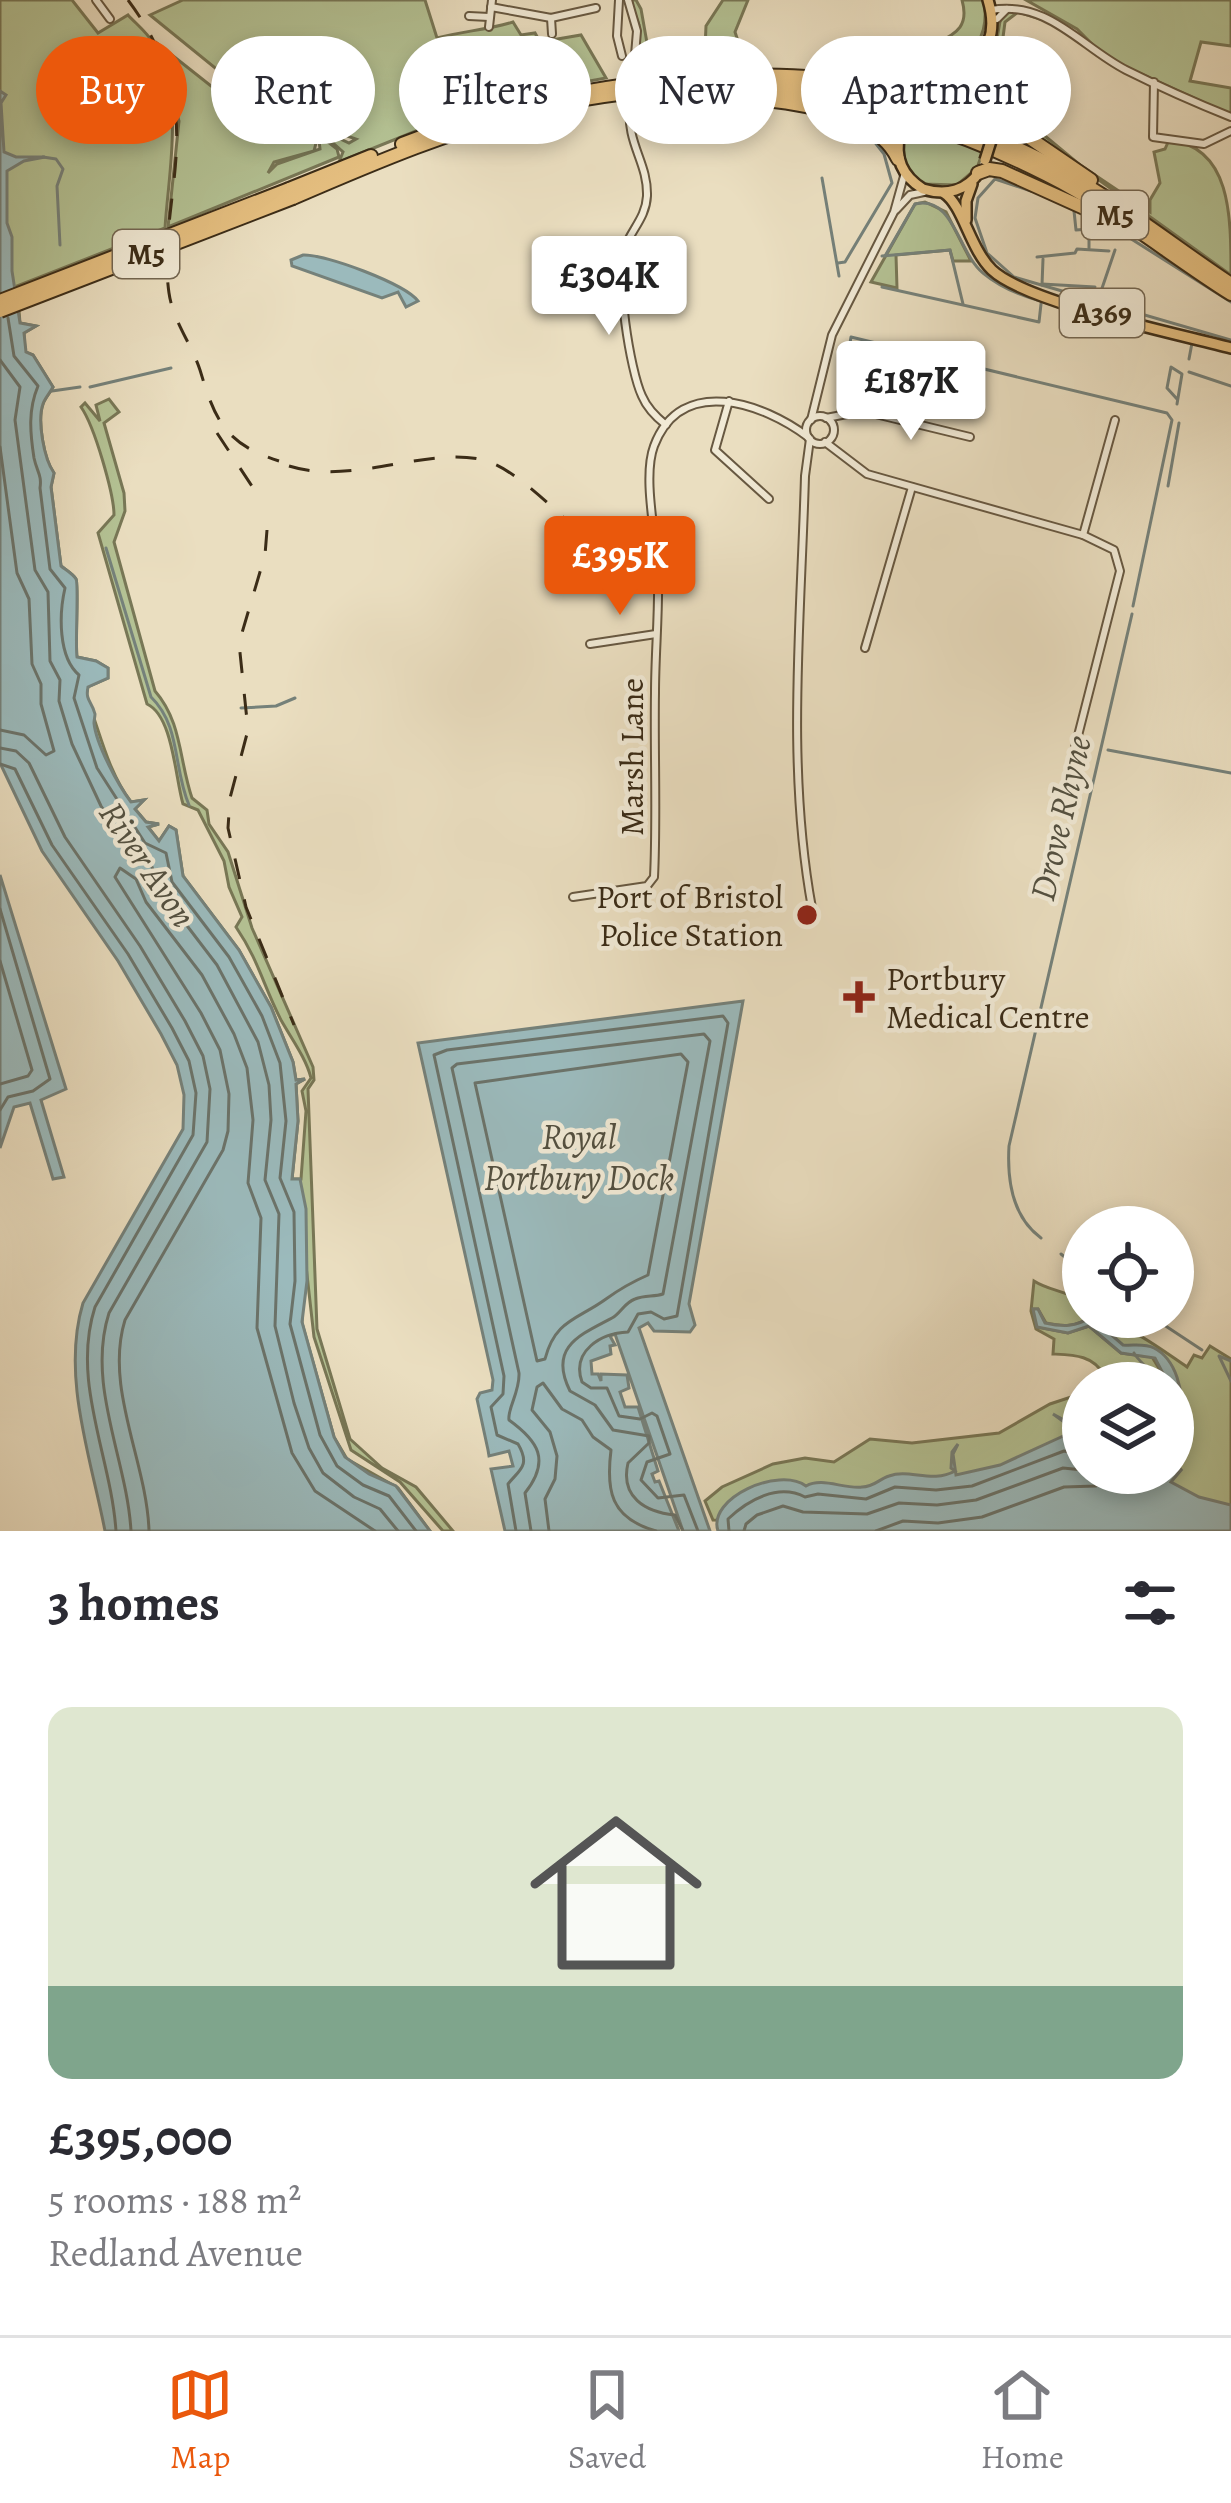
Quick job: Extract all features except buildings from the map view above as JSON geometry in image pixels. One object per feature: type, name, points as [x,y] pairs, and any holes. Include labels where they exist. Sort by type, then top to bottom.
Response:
[{"type":"highway","name":"M5","points":[[0,311],[471,117],[539,98],[615,86]]},
{"type":"highway","name":"M5","points":[[777,86],[935,116],[1056,168],[1102,194],[1231,284]]},
{"type":"highway","name":"M5","points":[[777,94],[850,104],[979,143],[1053,177],[1231,295]]},
{"type":"highway","name":"M5","points":[[395,151],[540,108],[615,97]]},
{"type":"highway","name":"M5","points":[[777,103],[813,109],[880,133],[901,165]]},
{"type":"highway","name":"M5","points":[[1038,144],[1138,213],[1188,255]]},
{"type":"highway","name":"M5","points":[[979,171],[995,169],[1025,179],[1157,244]]},
{"type":"highway","name":"M5","points":[[0,302],[291,193]]},
{"type":"main road","points":[[900,144],[901,165],[928,191],[958,190],[979,171]]},
{"type":"main road","points":[[969,236],[966,201],[988,144]]},
{"type":"main road","points":[[944,193],[956,203],[969,236]]},
{"type":"main road","name":"A369","points":[[969,236],[992,270],[1017,286],[1231,348]]},
{"type":"street","points":[[96,0],[108,13]]},
{"type":"street","points":[[617,36],[624,0]]},
{"type":"street","points":[[624,0],[637,31],[629,133],[644,171],[647,194],[624,250],[622,268],[637,381],[646,404],[665,425],[698,403],[729,401],[791,424],[868,474],[1108,545],[1121,566],[1070,767]]},
{"type":"street","points":[[469,16],[490,22],[491,4],[551,18],[593,10]]},
{"type":"street","points":[[993,8],[1031,9],[1052,17],[1110,61],[1231,117]]},
{"type":"street","points":[[551,18],[553,30]]},
{"type":"street","points":[[1154,82],[1153,137],[1204,144],[1231,131]]},
{"type":"street","points":[[812,908],[800,830],[797,757],[809,422],[832,335],[903,190],[901,165]]},
{"type":"street","points":[[894,212],[910,195],[928,191]]},
{"type":"street","points":[[814,398],[847,457]]},
{"type":"street","points":[[729,401],[715,450],[769,499]]},
{"type":"street","points":[[791,424],[868,412],[970,437]]},
{"type":"street","points":[[808,458],[846,414]]},
{"type":"street","points":[[1083,535],[1115,420]]},
{"type":"street","name":"Marsh Lane","points":[[573,897],[646,886],[653,879],[658,576],[650,464],[665,425]]},
{"type":"street","points":[[865,647],[911,487]]},
{"type":"street","points":[[590,644],[656,634]]},
{"type":"green space","points":[[0,0],[72,0],[98,33],[128,15],[148,36],[36,36],[36,144],[171,144],[165,228],[17,286],[20,323],[36,326],[24,333],[25,352],[33,355],[53,387],[41,411],[41,430],[54,473],[51,487],[61,566],[77,583],[77,657],[108,668],[108,678],[88,687],[86,696],[116,777],[131,802],[144,800],[135,809],[146,822],[159,824],[148,827],[159,841],[169,826],[176,830],[183,876],[239,950],[271,1007],[296,1080],[305,1079],[296,1084],[292,1179],[301,1179],[306,1111],[302,1091],[311,1078],[309,1071],[236,927],[242,917],[224,861],[198,810],[183,804],[168,734],[147,704],[98,533],[114,515],[113,505],[98,445],[81,407],[85,403],[100,421],[96,405],[109,399],[119,412],[104,423],[125,511],[114,542],[155,691],[175,728],[192,798],[207,810],[209,824],[228,852],[252,928],[313,1067],[314,1080],[308,1089],[317,1329],[350,1439],[382,1468],[416,1487],[453,1531],[443,1531],[400,1482],[351,1450],[314,1337],[305,1257],[302,1323],[334,1437],[347,1459],[398,1488],[430,1531],[173,1531],[215,1262],[150,876],[44,622],[0,155]]},
{"type":"green space","points":[[183,0],[425,0],[436,36],[399,36],[399,138],[339,162],[343,152],[334,144],[375,144],[375,36],[211,36],[211,65],[187,45],[187,36],[176,36],[150,15]]},
{"type":"green space","points":[[630,0],[636,0],[641,9],[646,36],[639,36]]},
{"type":"green space","points":[[723,0],[748,0],[736,36],[706,36],[706,26]]},
{"type":"green space","points":[[962,0],[984,0],[981,36],[949,36],[963,22]]},
{"type":"green space","points":[[1026,0],[1231,0],[1231,46],[1201,42],[1190,81],[1231,88],[1231,115],[1122,65],[1077,29]]},
{"type":"green space","points":[[1009,11],[1030,11],[1046,21],[1018,12],[1005,22],[1003,36],[997,36],[1001,16]]},
{"type":"green space","points":[[513,22],[521,35],[537,36],[446,36]]},
{"type":"green space","points":[[591,52],[606,78],[591,81]]},
{"type":"green space","points":[[187,67],[211,86],[211,144],[316,144],[314,151],[274,162],[268,173],[277,164],[320,149],[319,144],[337,149],[339,157],[168,227],[177,144],[187,144]]},
{"type":"green space","points":[[1169,140],[1205,156],[1216,170],[1228,208],[1231,275],[1049,144],[1150,212],[1150,200],[1160,183],[1154,152],[1165,149]]},
{"type":"green space","points":[[903,144],[964,144],[983,151],[977,168],[957,185],[923,184],[904,157]]},
{"type":"green space","points":[[925,202],[946,212],[971,261],[953,261],[950,250],[896,255],[897,288],[871,282],[915,204]]},
{"type":"green space","points":[[1034,1281],[1062,1292],[1062,1325],[1046,1323],[1038,1309],[1033,1309],[1037,1327],[1062,1332],[1062,1338],[1103,1338],[1121,1353],[1152,1357],[1155,1362],[1092,1362],[1053,1354],[1054,1339],[1036,1329],[1031,1311]]},
{"type":"green space","points":[[1113,1338],[1143,1338],[1180,1362],[1168,1362],[1154,1349],[1122,1345]]},
{"type":"green space","points":[[1210,1346],[1231,1359],[1231,1531],[713,1520],[705,1501],[722,1487],[773,1464],[805,1458],[834,1462],[870,1439],[912,1443],[999,1433],[1062,1400],[1062,1494],[1194,1494],[1194,1362],[1190,1362],[1194,1355],[1202,1358]]},
{"type":"water","name":"River Avon","points":[[0,91],[6,95],[1,103],[4,152],[45,157],[7,171],[7,223],[20,323],[36,326],[24,333],[26,352],[33,355],[53,387],[41,411],[41,430],[54,473],[51,487],[61,566],[77,583],[77,657],[108,668],[108,678],[88,687],[96,732],[131,802],[144,800],[135,809],[146,822],[159,824],[148,827],[159,841],[169,826],[176,830],[183,876],[239,950],[271,1007],[296,1080],[305,1079],[296,1084],[292,1179],[300,1179],[306,1209],[302,1322],[334,1437],[345,1457],[396,1486],[430,1531],[105,1531],[80,1417],[77,1331],[83,1303],[183,1129],[184,1095],[177,1065],[161,1034],[118,961],[42,851],[0,763]]},
{"type":"water","points":[[303,255],[364,271],[418,301],[406,307],[398,292],[382,298],[292,266],[291,260]]},
{"type":"water","points":[[0,875],[66,1089],[41,1100],[64,1177],[53,1179],[30,1103],[14,1107],[0,1148]]},
{"type":"water","name":"Royal Portbury Dock","points":[[743,1001],[689,1304],[695,1325],[690,1332],[654,1331],[648,1323],[639,1328],[710,1531],[683,1531],[615,1334],[610,1336],[615,1345],[610,1346],[611,1354],[591,1361],[592,1374],[598,1374],[601,1381],[601,1374],[627,1375],[629,1388],[620,1392],[625,1407],[638,1407],[658,1471],[652,1474],[679,1531],[505,1531],[491,1469],[513,1466],[509,1451],[489,1456],[477,1399],[480,1393],[492,1390],[493,1380],[418,1043]]},
{"type":"water","points":[[1033,1309],[1038,1309],[1045,1323],[1062,1325],[1062,1332],[1037,1327]]},
{"type":"water","points":[[1103,1338],[1154,1348],[1169,1362],[1157,1362],[1121,1353]]},
{"type":"water","points":[[1062,1437],[1062,1494],[1193,1494],[1231,1505],[1231,1531],[718,1531],[723,1507],[763,1483],[779,1480],[806,1486],[862,1487],[897,1474],[946,1475],[955,1471],[952,1452],[958,1444],[953,1454],[956,1475],[1000,1465]]},
{"type":"waterway","points":[[838,263],[845,262],[892,183],[876,144]]},
{"type":"waterway","points":[[43,157],[56,159],[63,169],[57,186],[60,245]]},
{"type":"waterway","points":[[822,178],[839,276]]},
{"type":"waterway","points":[[1031,191],[995,179],[978,198],[975,218],[987,253],[1014,277],[1231,340]]},
{"type":"waterway","points":[[885,256],[915,204],[928,204],[947,217],[975,264],[992,280],[1061,307]]},
{"type":"waterway","points":[[1074,211],[1076,230],[1089,229],[1089,248]]},
{"type":"waterway","points":[[1106,223],[1231,302]]},
{"type":"waterway","points":[[1037,257],[1077,249],[1109,251]]},
{"type":"waterway","points":[[882,256],[950,250],[963,304]]},
{"type":"waterway","points":[[1098,300],[1115,250]]},
{"type":"waterway","points":[[1042,285],[1043,259]]},
{"type":"waterway","points":[[1042,284],[1095,287]]},
{"type":"waterway","points":[[882,287],[1039,322],[1041,304]]},
{"type":"waterway","name":"Drove Rhyne","points":[[857,400],[851,337],[1167,413],[1172,420],[1133,606]]},
{"type":"waterway","points":[[1189,359],[1192,343]]},
{"type":"waterway","points":[[1177,399],[1167,388],[1171,367],[1182,374],[1177,404]]},
{"type":"waterway","points":[[90,387],[171,368]]},
{"type":"waterway","points":[[1189,372],[1231,386]]},
{"type":"waterway","points":[[52,391],[80,387]]},
{"type":"waterway","points":[[1168,486],[1179,423]]},
{"type":"waterway","points":[[106,548],[151,697],[172,734],[189,805]]},
{"type":"waterway","name":"Drove Rhyne","points":[[1041,1238],[1023,1220],[1013,1197],[1009,1146],[1132,614]]},
{"type":"waterway","points":[[241,708],[276,706],[295,698]]},
{"type":"waterway","points":[[1108,750],[1231,773]]},
{"type":"waterway","points":[[1184,1338],[1202,1350]]},
{"type":"waterway","points":[[1134,1353],[1141,1362]]},
{"type":"waterway","points":[[1231,1361],[1219,1356],[1231,1381]]},
{"type":"railway","points":[[128,0],[159,52],[175,109],[167,270],[174,313],[225,428],[246,447],[279,461]]},
{"type":"railway","points":[[217,433],[263,503]]},
{"type":"railway","points":[[289,466],[341,471],[447,457],[492,463],[538,494],[613,565]]},
{"type":"railway","points":[[267,530],[265,555],[239,643],[248,730],[230,798],[228,828],[246,907],[294,1025]]},
{"type":"place","name":"Port of Bristol Police Station","points":[[807,915]]},
{"type":"place","name":"Portbury Medical Centre","points":[[859,997]]}]
